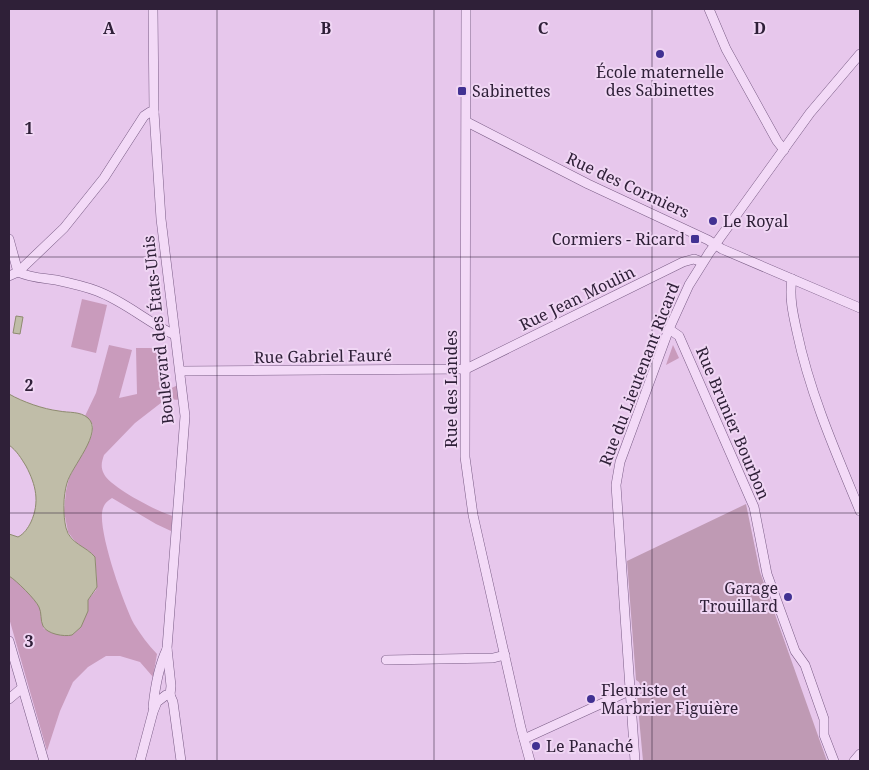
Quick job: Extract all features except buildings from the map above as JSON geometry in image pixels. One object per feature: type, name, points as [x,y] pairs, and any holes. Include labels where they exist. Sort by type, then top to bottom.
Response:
[{"type":"street","name":"Boulevard des États-Unis","points":[[140,761],[157,702],[168,695],[171,686],[167,648],[185,416],[161,219],[154,112],[153,9]]},
{"type":"street","name":"Rue des Landes","points":[[466,9],[466,457],[468,486],[489,590],[530,761]]},
{"type":"street","points":[[709,9],[726,49],[777,141],[784,150]]},
{"type":"street","name":"Rue du Lieutenant Ricard","points":[[635,761],[616,478],[620,462],[686,288],[702,262],[810,113],[860,54]]},
{"type":"street","points":[[9,276],[18,272],[64,228],[104,178],[144,116],[154,112]]},
{"type":"street","name":"Rue des Cormiers","points":[[467,122],[588,184],[692,232],[722,250],[860,308]]},
{"type":"street","points":[[9,239],[18,272],[28,277],[71,284],[99,292],[122,302],[162,330],[175,335]]},
{"type":"street","name":"Rue Jean Moulin","points":[[466,369],[681,263],[694,259],[702,262]]},
{"type":"street","points":[[792,279],[791,302],[803,362],[856,489],[860,511]]},
{"type":"street","name":"Rue Brunier Bourbon","points":[[669,329],[679,336],[754,507],[767,574],[795,651],[805,665],[824,719],[824,735],[834,761]]},
{"type":"street","name":"Rue Gabriel Fauré","points":[[181,372],[466,369]]},
{"type":"street","points":[[9,641],[44,761]]},
{"type":"street","name":"Boulevard des États-Unis","points":[[153,712],[161,661],[167,648]]},
{"type":"street","points":[[386,660],[493,658],[504,655]]},
{"type":"street","points":[[156,684],[157,690],[168,695],[173,702],[181,761]]},
{"type":"street","points":[[9,699],[22,688]]},
{"type":"street","points":[[524,739],[629,691]]},
{"type":"street","points":[[854,761],[860,754]]},
{"type":"shaded area","points":[[82,299],[107,305],[96,353],[71,347]]},
{"type":"shaded area","points":[[16,316],[23,317],[20,334],[13,333]]},
{"type":"shaded area","points":[[109,345],[132,350],[119,398],[137,394],[136,348],[160,348],[161,393],[178,385],[180,400],[166,399],[135,423],[104,455],[102,464],[104,474],[115,485],[146,504],[173,516],[171,531],[112,498],[105,504],[102,513],[102,524],[108,553],[124,601],[134,624],[157,654],[153,677],[140,662],[120,656],[106,656],[88,667],[73,682],[60,711],[47,751],[9,618],[9,576],[26,590],[38,604],[44,629],[72,635],[81,627],[88,600],[96,590],[95,557],[77,544],[68,532],[64,511],[69,478],[92,435],[93,425],[85,416],[96,393]]},
{"type":"shaded area","points":[[673,345],[679,358],[666,365]]},
{"type":"shaded area","points":[[9,394],[40,407],[82,414],[92,424],[92,432],[85,450],[67,483],[64,500],[64,517],[68,533],[71,538],[95,557],[97,587],[88,600],[88,611],[81,627],[72,635],[56,634],[45,629],[37,604],[26,590],[9,576],[9,534],[18,537],[26,531],[34,515],[36,494],[26,466],[9,445]]},
{"type":"shaded area","points":[[746,504],[760,572],[827,761],[643,761],[637,696],[643,691],[636,680],[627,561]]},
{"type":"place","name":"École maternelle des Sabinettes","points":[[660,54]]},
{"type":"place","name":"Sabinettes","points":[[462,91]]},
{"type":"place","name":"Le Royal","points":[[713,221]]},
{"type":"place","name":"Cormiers - Ricard","points":[[695,239]]},
{"type":"place","name":"Garage Trouillard","points":[[788,597]]},
{"type":"place","name":"Fleuriste et Marbrier Figuière","points":[[591,699]]},
{"type":"place","name":"Le Panaché","points":[[536,746]]}]
